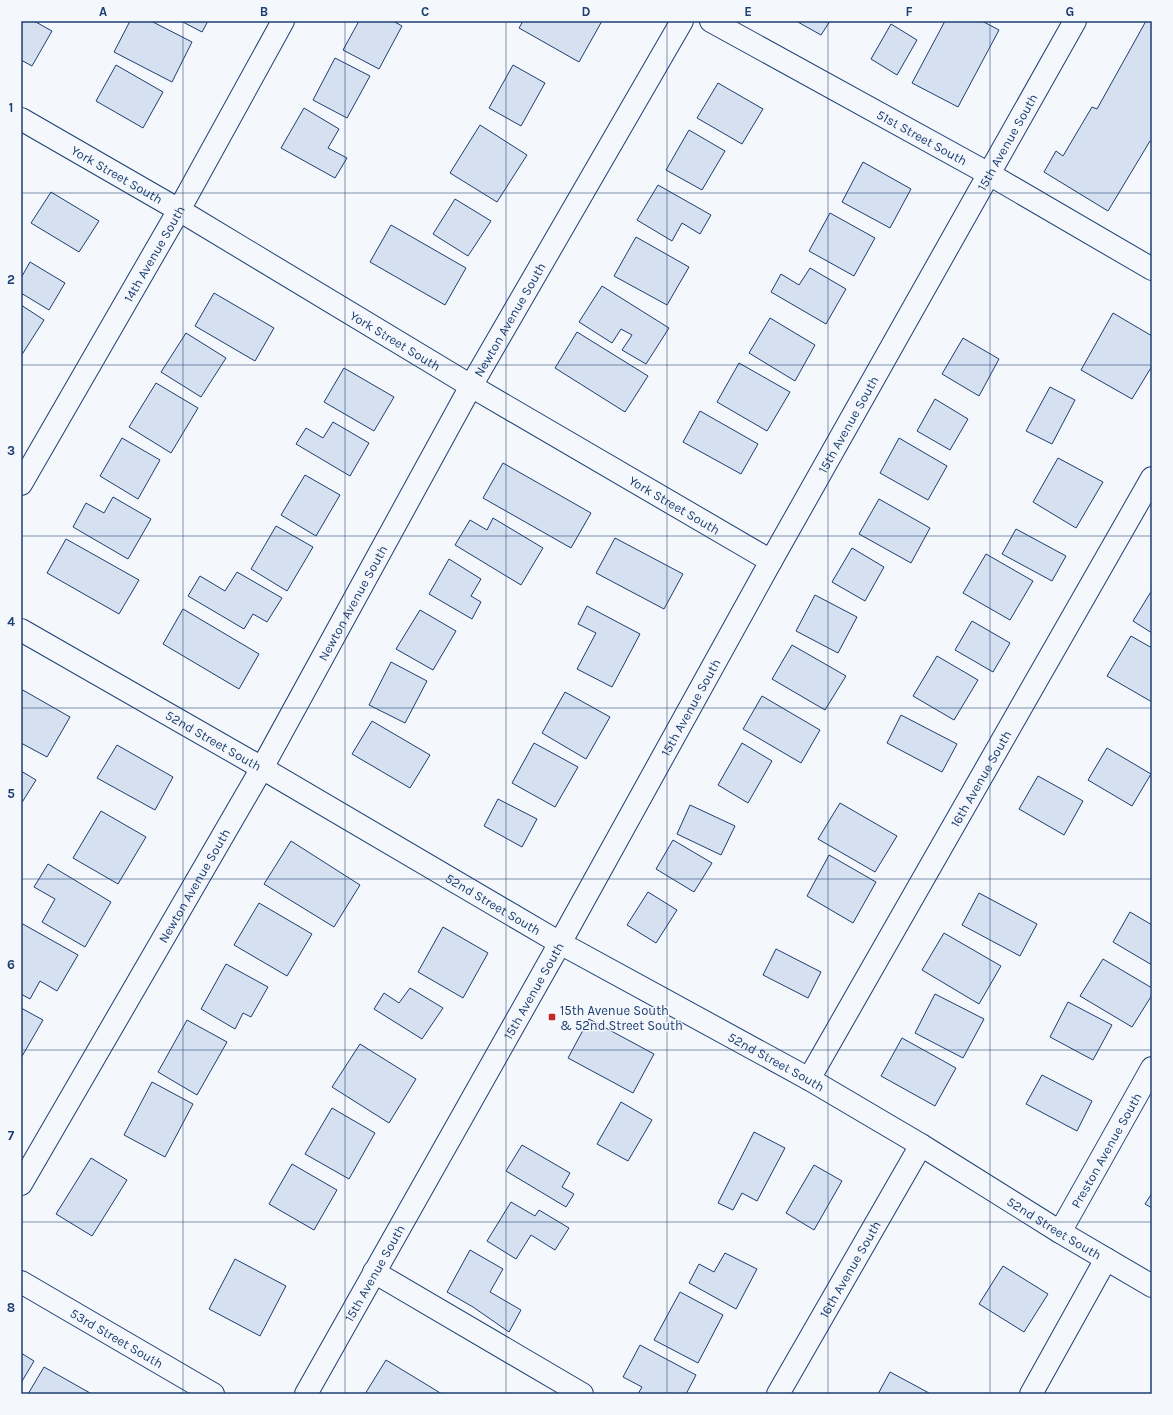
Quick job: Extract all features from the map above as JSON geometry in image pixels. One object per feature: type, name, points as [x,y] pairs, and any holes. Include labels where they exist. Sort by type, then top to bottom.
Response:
[{"type":"street","name":"14th Avenue South","points":[[21,484],[180,210],[283,21]]},
{"type":"street","name":"Newton Avenue South","points":[[21,1184],[262,768],[471,386],[682,21]]},
{"type":"street","name":"51st Street South","points":[[711,21],[989,174],[1152,269]]},
{"type":"street","name":"15th Avenue South","points":[[306,1394],[560,943],[771,561],[1075,21]]},
{"type":"street","name":"York Street South","points":[[21,119],[180,210],[471,386],[771,561]]},
{"type":"street","name":"16th Avenue South","points":[[809,1079],[1152,478]]},
{"type":"street","name":"52nd Street South","points":[[21,630],[262,768],[560,943],[809,1079],[921,1145],[1060,1232],[1152,1286]]},
{"type":"street","name":"Preston Avenue South","points":[[1060,1232],[1152,1068]]},
{"type":"street","name":"16th Avenue South","points":[[778,1394],[921,1145]]},
{"type":"street","points":[[1032,1394],[1106,1259]]},
{"type":"street","points":[[374,1272],[582,1394]]},
{"type":"street","name":"53rd Street South","points":[[21,1282],[213,1394]]},
{"type":"building","points":[[21,21],[34,21],[52,31],[32,66],[21,60]]},
{"type":"building","points":[[130,21],[151,21],[192,42],[172,82],[114,52]]},
{"type":"building","points":[[181,21],[208,21],[202,32]]},
{"type":"building","points":[[359,21],[393,21],[402,26],[379,69],[343,50]]},
{"type":"building","points":[[523,21],[602,21],[579,62],[519,28]]},
{"type":"building","points":[[796,21],[830,21],[821,35]]},
{"type":"building","points":[[945,21],[982,21],[999,30],[958,107],[912,83]]},
{"type":"building","points":[[1146,21],[1152,21],[1152,142],[1150,141],[1108,211],[1044,172],[1056,151],[1063,156],[1092,107],[1097,109]]},
{"type":"building","points":[[891,24],[917,40],[897,75],[871,59]]},
{"type":"building","points":[[335,58],[370,76],[347,118],[313,100]]},
{"type":"building","points":[[116,65],[163,92],[143,128],[96,101]]},
{"type":"building","points":[[513,65],[545,83],[521,126],[489,108]]},
{"type":"building","points":[[718,83],[763,109],[742,144],[697,118]]},
{"type":"building","points":[[304,108],[339,129],[328,148],[347,158],[335,178],[281,148]]},
{"type":"building","points":[[480,125],[527,155],[497,202],[450,173]]},
{"type":"building","points":[[689,130],[725,151],[702,190],[666,170]]},
{"type":"building","points":[[863,162],[911,189],[890,228],[842,202]]},
{"type":"building","points":[[658,185],[711,215],[700,234],[682,223],[672,241],[637,220]]},
{"type":"building","points":[[51,192],[99,221],[79,252],[31,223]]},
{"type":"building","points":[[455,199],[491,221],[468,256],[433,234]]},
{"type":"building","points":[[830,213],[875,238],[854,276],[809,251]]},
{"type":"building","points":[[391,225],[466,268],[445,305],[370,262]]},
{"type":"building","points":[[636,237],[689,267],[667,305],[614,276]]},
{"type":"building","points":[[30,262],[65,283],[49,310],[21,293],[21,278]]},
{"type":"building","points":[[810,268],[846,289],[826,324],[771,292],[781,274],[799,285]]},
{"type":"building","points":[[602,286],[669,328],[646,364],[622,350],[632,335],[621,329],[612,343],[579,322]]},
{"type":"building","points":[[214,293],[274,328],[255,361],[195,326]]},
{"type":"building","points":[[21,305],[44,320],[21,356]]},
{"type":"building","points":[[1113,313],[1152,336],[1152,366],[1132,399],[1081,370]]},
{"type":"building","points":[[770,318],[815,345],[795,381],[749,353]]},
{"type":"building","points":[[577,332],[648,376],[625,412],[555,368]]},
{"type":"building","points":[[186,333],[226,358],[201,397],[161,372]]},
{"type":"building","points":[[963,338],[999,359],[979,396],[942,374]]},
{"type":"building","points":[[739,363],[790,392],[767,431],[717,402]]},
{"type":"building","points":[[344,368],[394,397],[374,431],[324,402]]},
{"type":"building","points":[[156,383],[198,408],[171,453],[129,427]]},
{"type":"building","points":[[1050,387],[1075,400],[1052,444],[1026,431]]},
{"type":"building","points":[[935,399],[968,419],[950,450],[917,431]]},
{"type":"building","points":[[700,411],[758,444],[741,474],[683,442]]},
{"type":"building","points":[[333,422],[369,443],[350,476],[296,444],[306,428],[323,438]]},
{"type":"building","points":[[122,438],[160,460],[138,499],[100,476]]},
{"type":"building","points":[[899,438],[947,466],[928,500],[880,473]]},
{"type":"building","points":[[1058,458],[1103,482],[1076,528],[1033,502]]},
{"type":"building","points":[[503,463],[591,513],[571,548],[483,498]]},
{"type":"building","points":[[305,475],[340,495],[316,536],[281,515]]},
{"type":"building","points":[[113,497],[151,519],[128,559],[73,527],[86,503],[104,513]]},
{"type":"building","points":[[879,499],[930,528],[911,563],[859,534]]},
{"type":"building","points":[[493,518],[543,548],[521,585],[455,545],[470,520],[487,530]]},
{"type":"building","points":[[276,526],[313,547],[287,591],[251,569]]},
{"type":"building","points":[[1016,529],[1066,556],[1052,581],[1002,554]]},
{"type":"building","points":[[615,538],[683,574],[664,609],[596,573]]},
{"type":"building","points":[[66,539],[139,580],[119,614],[47,573]]},
{"type":"building","points":[[852,548],[884,567],[865,601],[832,582]]},
{"type":"building","points":[[986,554],[1033,581],[1010,620],[963,593]]},
{"type":"building","points":[[449,559],[481,579],[471,596],[481,602],[472,619],[429,594]]},
{"type":"building","points":[[237,572],[282,598],[267,622],[253,614],[244,629],[188,596],[200,576],[225,591]]},
{"type":"building","points":[[1152,590],[1152,633],[1133,621]]},
{"type":"building","points":[[815,595],[857,617],[838,653],[796,631]]},
{"type":"building","points":[[587,606],[640,634],[612,687],[577,669],[596,633],[578,624]]},
{"type":"building","points":[[183,609],[259,654],[239,689],[163,644]]},
{"type":"building","points":[[420,610],[456,631],[433,670],[396,649]]},
{"type":"building","points":[[972,621],[1010,643],[993,672],[955,650]]},
{"type":"building","points":[[1131,636],[1152,648],[1152,702],[1107,676]]},
{"type":"building","points":[[792,645],[846,676],[825,710],[772,679]]},
{"type":"building","points":[[937,656],[978,680],[954,720],[913,696]]},
{"type":"building","points":[[391,662],[427,681],[405,723],[369,705]]},
{"type":"building","points":[[21,689],[70,717],[47,757],[21,743]]},
{"type":"building","points":[[565,692],[610,717],[586,759],[542,733]]},
{"type":"building","points":[[762,696],[820,730],[801,763],[743,729]]},
{"type":"building","points":[[901,715],[957,744],[942,772],[887,743]]},
{"type":"building","points":[[372,721],[430,755],[410,788],[352,754]]},
{"type":"building","points":[[534,743],[578,767],[555,807],[512,783]]},
{"type":"building","points":[[742,743],[772,761],[748,803],[718,785]]},
{"type":"building","points":[[117,745],[173,777],[155,810],[97,778]]},
{"type":"building","points":[[1107,748],[1151,774],[1132,806],[1088,780]]},
{"type":"building","points":[[21,771],[36,780],[21,804]]},
{"type":"building","points":[[1038,776],[1083,801],[1064,835],[1019,809]]},
{"type":"building","points":[[498,799],[537,819],[522,847],[484,826]]},
{"type":"building","points":[[840,803],[897,836],[875,872],[818,839]]},
{"type":"building","points":[[690,805],[735,826],[721,855],[677,834]]},
{"type":"building","points":[[101,811],[146,837],[118,884],[73,858]]},
{"type":"building","points":[[673,840],[712,863],[694,892],[656,869]]},
{"type":"building","points":[[291,841],[360,885],[334,927],[264,884]]},
{"type":"building","points":[[829,855],[876,882],[853,923],[807,896]]},
{"type":"building","points":[[48,864],[111,902],[85,947],[42,922],[55,899],[34,887]]},
{"type":"building","points":[[648,892],[677,910],[656,943],[627,925]]},
{"type":"building","points":[[979,893],[1037,924],[1020,956],[962,925]]},
{"type":"building","points":[[259,903],[312,934],[287,976],[234,945]]},
{"type":"building","points":[[1130,912],[1152,925],[1152,965],[1113,942]]},
{"type":"building","points":[[21,923],[78,955],[57,991],[40,981],[30,999],[21,994]]},
{"type":"building","points":[[443,927],[488,953],[463,998],[418,972]]},
{"type":"building","points":[[944,933],[1001,966],[979,1004],[922,970]]},
{"type":"building","points":[[776,949],[821,972],[808,998],[763,975]]},
{"type":"building","points":[[1103,959],[1152,988],[1152,995],[1132,1027],[1080,996]]},
{"type":"building","points":[[226,964],[268,987],[251,1017],[243,1013],[235,1029],[201,1009]]},
{"type":"building","points":[[410,988],[443,1008],[422,1039],[374,1009],[384,993],[399,1003]]},
{"type":"building","points":[[935,994],[984,1019],[963,1058],[915,1033]]},
{"type":"building","points":[[1068,1002],[1112,1025],[1093,1060],[1050,1037]]},
{"type":"building","points":[[21,1008],[43,1020],[21,1058]]},
{"type":"building","points":[[589,1019],[654,1054],[633,1093],[568,1058]]},
{"type":"building","points":[[187,1020],[227,1042],[197,1095],[158,1072]]},
{"type":"building","points":[[902,1038],[956,1068],[935,1106],[881,1076]]},
{"type":"building","points":[[360,1044],[416,1079],[389,1123],[332,1087]]},
{"type":"building","points":[[1042,1075],[1092,1101],[1077,1131],[1026,1104]]},
{"type":"building","points":[[152,1082],[193,1104],[165,1157],[124,1135]]},
{"type":"building","points":[[621,1102],[652,1120],[628,1161],[597,1144]]},
{"type":"building","points":[[332,1108],[375,1133],[349,1179],[305,1154]]},
{"type":"building","points":[[754,1132],[785,1148],[757,1201],[742,1193],[733,1210],[718,1203]]},
{"type":"building","points":[[522,1145],[570,1173],[562,1187],[574,1194],[566,1207],[506,1171]]},
{"type":"building","points":[[91,1158],[127,1180],[92,1236],[56,1214]]},
{"type":"building","points":[[292,1164],[337,1190],[314,1230],[269,1204]]},
{"type":"building","points":[[814,1165],[842,1181],[814,1230],[786,1213]]},
{"type":"building","points":[[1152,1193],[1152,1208],[1145,1204]]},
{"type":"building","points":[[511,1202],[535,1216],[539,1210],[569,1228],[555,1250],[531,1235],[516,1259],[487,1241]]},
{"type":"building","points":[[470,1250],[503,1269],[490,1292],[521,1310],[509,1332],[473,1307],[447,1292]]},
{"type":"building","points":[[725,1253],[757,1269],[736,1309],[689,1283],[699,1264],[714,1272]]},
{"type":"building","points":[[235,1259],[286,1286],[260,1336],[209,1309]]},
{"type":"building","points":[[1003,1266],[1048,1294],[1024,1332],[979,1304]]},
{"type":"building","points":[[680,1292],[723,1315],[698,1363],[654,1340]]},
{"type":"building","points":[[640,1345],[696,1375],[686,1394],[638,1394],[642,1387],[623,1377]]},
{"type":"building","points":[[21,1353],[34,1361],[21,1383]]},
{"type":"building","points":[[386,1360],[442,1394],[365,1394]]},
{"type":"building","points":[[44,1367],[90,1393],[90,1394],[28,1394]]},
{"type":"building","points":[[890,1372],[929,1393],[878,1394]]},
{"type":"place","name":"15th Avenue South & 52nd Street South","points":[[552,1017]]}]
